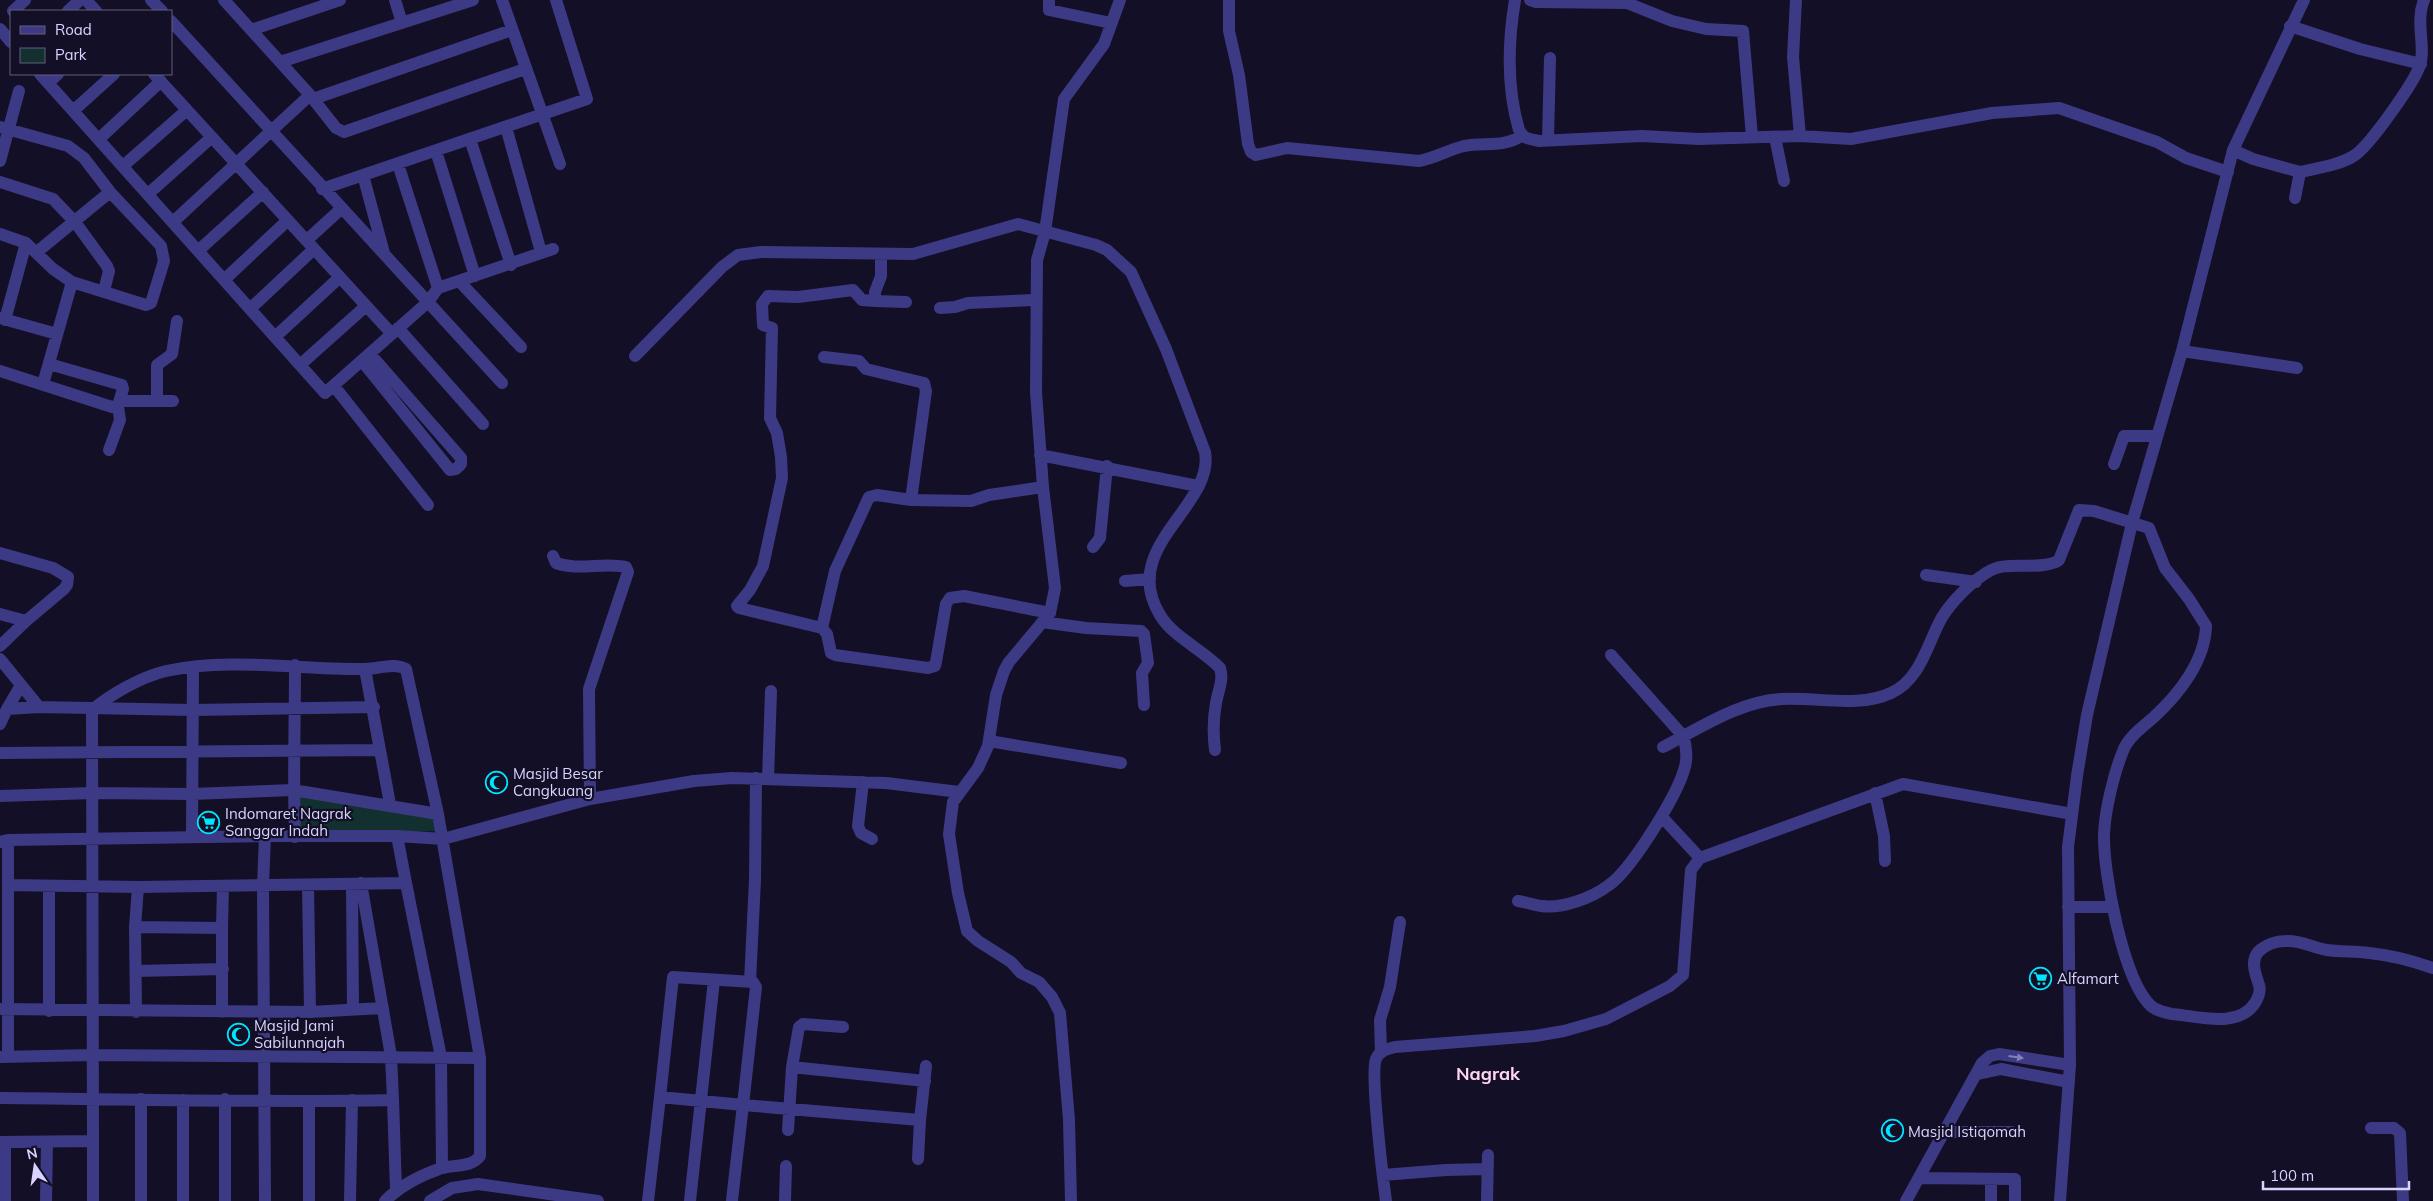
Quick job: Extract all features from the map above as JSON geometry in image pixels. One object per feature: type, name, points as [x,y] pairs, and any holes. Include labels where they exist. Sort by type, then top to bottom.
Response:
[{"type":"street","points":[[14,10],[25,0]]},
{"type":"street","points":[[69,10],[80,0]]},
{"type":"street","points":[[86,0],[95,10]]},
{"type":"street","points":[[151,0],[161,10]]},
{"type":"street","points":[[224,0],[311,97],[336,128],[344,132],[525,68]]},
{"type":"street","points":[[251,30],[340,0]]},
{"type":"street","points":[[395,0],[406,21]]},
{"type":"street","points":[[404,0],[406,21]]},
{"type":"street","points":[[280,62],[473,0]]},
{"type":"street","points":[[502,0],[560,164]]},
{"type":"street","points":[[322,189],[587,99],[556,0]]},
{"type":"street","points":[[1049,0],[1049,10],[1111,23]]},
{"type":"street","points":[[1072,1201],[1069,1120],[1060,1013],[1052,996],[1039,982],[1021,973],[1011,962],[978,941],[968,931],[958,893],[949,834],[952,808],[959,792],[978,768],[990,741],[996,695],[1004,671],[1009,662],[1046,617],[1055,588],[1043,487],[1036,392],[1035,300],[1037,260],[1045,232],[1064,99],[1104,44],[1120,0]]},
{"type":"street","points":[[1229,0],[1230,31],[1239,75],[1248,144],[1251,152],[1256,155],[1287,148],[1419,162],[1434,159],[1464,146],[1511,143],[1521,136]]},
{"type":"street","points":[[1515,0],[1510,39],[1516,121],[1521,136],[1528,139],[1548,140],[1642,136],[1699,139],[1800,136],[1851,139],[1992,113],[2059,108],[2158,142],[2186,158],[2228,172]]},
{"type":"street","points":[[1530,0],[1536,2],[1628,1],[1672,21],[1706,29],[1743,31],[1752,137]]},
{"type":"street","points":[[1796,0],[1793,57],[1800,136]]},
{"type":"street","points":[[2060,1201],[2070,1065],[2068,847],[2088,716],[2132,523],[2182,351],[2233,150],[2290,26],[2304,0]]},
{"type":"street","points":[[2233,150],[2253,159],[2300,172],[2354,156],[2363,148],[2398,101],[2421,64],[2420,20],[2424,0]]},
{"type":"street","points":[[0,23],[10,14]]},
{"type":"street","points":[[172,23],[322,189],[342,208],[502,383]]},
{"type":"street","points":[[2290,26],[2360,50],[2421,64]]},
{"type":"street","points":[[0,29],[10,41]]},
{"type":"street","points":[[173,222],[271,131],[311,97],[512,30]]},
{"type":"street","points":[[1548,140],[1550,58]]},
{"type":"street","points":[[73,110],[113,75]]},
{"type":"street","points":[[44,78],[325,393],[428,302],[438,288],[511,265],[547,251],[506,127]]},
{"type":"street","points":[[99,139],[157,78],[366,306],[395,331],[483,424]]},
{"type":"street","points":[[0,161],[5,128],[19,91]]},
{"type":"street","points":[[123,166],[187,110]]},
{"type":"street","points":[[0,234],[26,243],[53,269],[72,282],[148,305],[151,304],[164,260],[161,246],[110,192],[76,151],[68,146],[5,128]]},
{"type":"street","points":[[148,194],[212,137]]},
{"type":"street","points":[[1775,137],[1784,181]]},
{"type":"street","points":[[470,139],[511,265]]},
{"type":"street","points":[[436,151],[475,276]]},
{"type":"street","points":[[398,164],[438,288]]},
{"type":"street","points":[[2295,198],[2300,172]]},
{"type":"street","points":[[363,175],[384,254]]},
{"type":"street","points":[[0,182],[53,199],[74,222],[107,266],[109,271],[104,291]]},
{"type":"street","points":[[36,252],[110,192]]},
{"type":"street","points":[[199,250],[262,192]]},
{"type":"street","points":[[251,308],[342,208]]},
{"type":"street","points":[[225,280],[288,220]]},
{"type":"street","points":[[635,356],[722,267],[738,255],[761,252],[880,254],[926,251],[1018,224],[1096,245],[1123,263],[1131,272],[1166,349],[1207,461],[1198,486],[1158,546],[1150,579],[1155,605],[1168,626],[1220,668],[1221,681],[1216,703],[1213,734],[1215,750]]},
{"type":"street","points":[[26,243],[2,319],[58,334]]},
{"type":"street","points":[[875,301],[875,292],[881,276],[880,254]]},
{"type":"street","points":[[276,336],[340,277]]},
{"type":"street","points":[[43,384],[72,282]]},
{"type":"street","points":[[460,282],[521,347]]},
{"type":"street","points":[[906,302],[864,301],[853,290],[798,296],[768,296],[762,304],[763,325],[772,328],[770,418],[777,433],[782,478],[763,566],[750,590],[737,606],[822,628],[827,634],[831,652],[834,655],[928,668],[935,666],[946,604],[950,598],[964,596],[1086,628],[1141,631],[1145,639],[1148,663],[1142,673],[1144,705]]},
{"type":"street","points":[[940,308],[955,307],[968,303],[1035,300]]},
{"type":"street","points":[[301,364],[366,306]]},
{"type":"street","points":[[157,401],[157,365],[172,354],[177,321]]},
{"type":"street","points":[[2182,351],[2297,368]]},
{"type":"street","points":[[824,357],[859,361],[866,369],[924,383],[926,390],[911,500]]},
{"type":"street","points":[[366,358],[461,458],[461,464],[456,469],[450,470],[366,358]]},
{"type":"street","points":[[49,364],[118,384],[123,388],[119,403],[120,420],[109,450]]},
{"type":"street","points":[[0,371],[112,407],[119,403],[173,401]]},
{"type":"street","points":[[334,386],[428,505]]},
{"type":"street","points":[[2114,464],[2124,436],[2158,436]]},
{"type":"street","points":[[1040,455],[1106,466],[1198,486]]},
{"type":"street","points":[[1093,547],[1100,538],[1106,466]]},
{"type":"street","points":[[822,628],[835,571],[869,497],[877,495],[911,500],[971,501],[989,495],[1043,487]]},
{"type":"street","points":[[1663,747],[1756,703],[1782,699],[1871,700],[1892,693],[1907,683],[1918,668],[1942,618],[1959,596],[1985,573],[2003,566],[2022,567],[2056,562],[2059,560],[2079,510],[2094,511],[2149,528],[2165,568],[2203,618],[2206,634],[2201,653],[2187,678],[2164,708],[2133,736],[2123,749],[2115,776],[2104,834],[2112,907],[2134,983],[2152,1007],[2168,1013],[2227,1020],[2245,1014],[2252,1007],[2259,993],[2254,961],[2258,953],[2273,942],[2299,941],[2325,950],[2371,953],[2433,968]]},
{"type":"street","points":[[0,552],[53,568],[68,577],[67,585],[64,589],[0,646]]},
{"type":"street","points":[[553,556],[556,563],[564,566],[616,565],[626,567],[628,572],[589,689],[590,799]]},
{"type":"street","points":[[1926,574],[1976,582]]},
{"type":"street","points":[[1125,581],[1150,579]]},
{"type":"street","points":[[0,614],[26,621]]},
{"type":"street","points":[[1518,900],[1541,906],[1559,905],[1588,897],[1610,884],[1662,817],[1684,771],[1687,752],[1684,736],[1611,655]]},
{"type":"street","points":[[0,659],[39,707]]},
{"type":"street","points":[[295,665],[296,750],[293,790],[295,837]]},
{"type":"street","points":[[93,1201],[92,710],[101,702],[166,671],[193,668],[295,665],[365,669],[399,666],[406,669],[443,839],[480,1058],[480,1156],[473,1162],[442,1168],[396,1190],[385,1201]]},
{"type":"street","points":[[192,837],[191,751],[193,668]]},
{"type":"street","points":[[365,669],[374,708],[390,804]]},
{"type":"street","points":[[0,724],[21,685]]},
{"type":"street","points":[[750,982],[762,779],[771,691]]},
{"type":"street","points":[[7,709],[39,707],[92,710],[374,708]]},
{"type":"street","points":[[990,741],[1121,763]]},
{"type":"street","points":[[0,753],[380,750]]},
{"type":"street","points":[[480,1058],[93,1055],[4,1057],[8,885],[3,840],[265,836],[398,836],[443,839],[590,799],[694,780],[762,779],[863,782],[959,792]]},
{"type":"street","points":[[863,782],[858,826],[861,833],[872,839]]},
{"type":"street","points":[[1380,1053],[1395,1047],[1535,1036],[1564,1031],[1606,1019],[1670,986],[1683,975],[1691,870],[1700,858],[1875,793],[1903,784],[1995,802],[2072,814]]},
{"type":"street","points":[[0,796],[93,793],[192,794],[293,790],[390,804],[438,814]]},
{"type":"street","points":[[1875,793],[1884,836],[1885,861]]},
{"type":"street","points":[[1662,817],[1700,858]]},
{"type":"street","points":[[265,836],[263,886],[265,1201]]},
{"type":"street","points":[[398,836],[441,1057],[442,1168]]},
{"type":"street","points":[[8,885],[138,887],[406,883]]},
{"type":"street","points":[[356,884],[383,1008],[390,1056],[396,1190]]},
{"type":"street","points":[[353,1010],[356,884]]},
{"type":"street","points":[[308,885],[310,1012]]},
{"type":"street","points":[[49,886],[49,1011]]},
{"type":"street","points":[[222,1012],[223,886]]},
{"type":"street","points":[[136,1012],[135,927],[138,887]]},
{"type":"street","points":[[2068,907],[2112,907]]},
{"type":"street","points":[[1386,1201],[1375,1085],[1375,1065],[1380,1053],[1380,1020],[1390,987],[1400,922]]},
{"type":"street","points":[[135,927],[222,928]]},
{"type":"street","points":[[136,971],[223,970]]},
{"type":"street","points":[[648,1201],[672,980],[676,976],[750,982],[755,984],[756,987],[731,1201]]},
{"type":"street","points":[[690,1201],[714,980]]},
{"type":"street","points":[[4,1009],[49,1011],[92,1009],[136,1012],[310,1012],[383,1008]]},
{"type":"street","points":[[788,1130],[792,1067],[797,1033],[801,1025],[843,1027]]},
{"type":"street","points":[[1906,1201],[1985,1060],[1994,1055],[2070,1065]]},
{"type":"street","points":[[918,1159],[926,1066]]},
{"type":"street","points":[[792,1067],[924,1081]]},
{"type":"street","points":[[1978,1074],[2001,1069],[2069,1082]]},
{"type":"street","points":[[0,1098],[225,1099],[264,1102],[393,1100]]},
{"type":"street","points":[[660,1098],[920,1120]]},
{"type":"street","points":[[141,1201],[142,1099]]},
{"type":"street","points":[[225,1099],[225,1201]]},
{"type":"street","points":[[183,1100],[183,1201]]},
{"type":"street","points":[[350,1201],[352,1100]]},
{"type":"street","points":[[309,1101],[309,1201]]},
{"type":"street","points":[[2371,1128],[2394,1128],[2400,1133],[2403,1201]]},
{"type":"street","points":[[1944,1132],[2012,1132]]},
{"type":"street","points":[[5,1201],[2,1142],[93,1141]]},
{"type":"street","points":[[46,1201],[47,1142]]},
{"type":"street","points":[[1487,1201],[1488,1154]]},
{"type":"street","points":[[785,1201],[786,1166]]},
{"type":"street","points":[[1383,1175],[1487,1169]]},
{"type":"street","points":[[1920,1178],[2015,1179],[2015,1201]]},
{"type":"street","points":[[1991,1179],[1991,1201]]},
{"type":"street","points":[[430,1201],[452,1188],[478,1184],[559,1199],[598,1201]]},
{"type":"green space","points":[[296,792],[438,814],[442,831],[295,834]]},
{"type":"place","name":"Masjid Besar Cangkuang","points":[[497,782]]},
{"type":"place","name":"Indomaret Nagrak Sanggar Indah","points":[[209,822]]},
{"type":"place","name":"Alfamart","points":[[2041,978]]},
{"type":"place","name":"Masjid Jami Sabilunnajah","points":[[238,1034]]},
{"type":"place","name":"Masjid Istiqomah","points":[[1892,1131]]},
{"type":"district","name":"Nagrak","points":[[1488,1073]]}]
